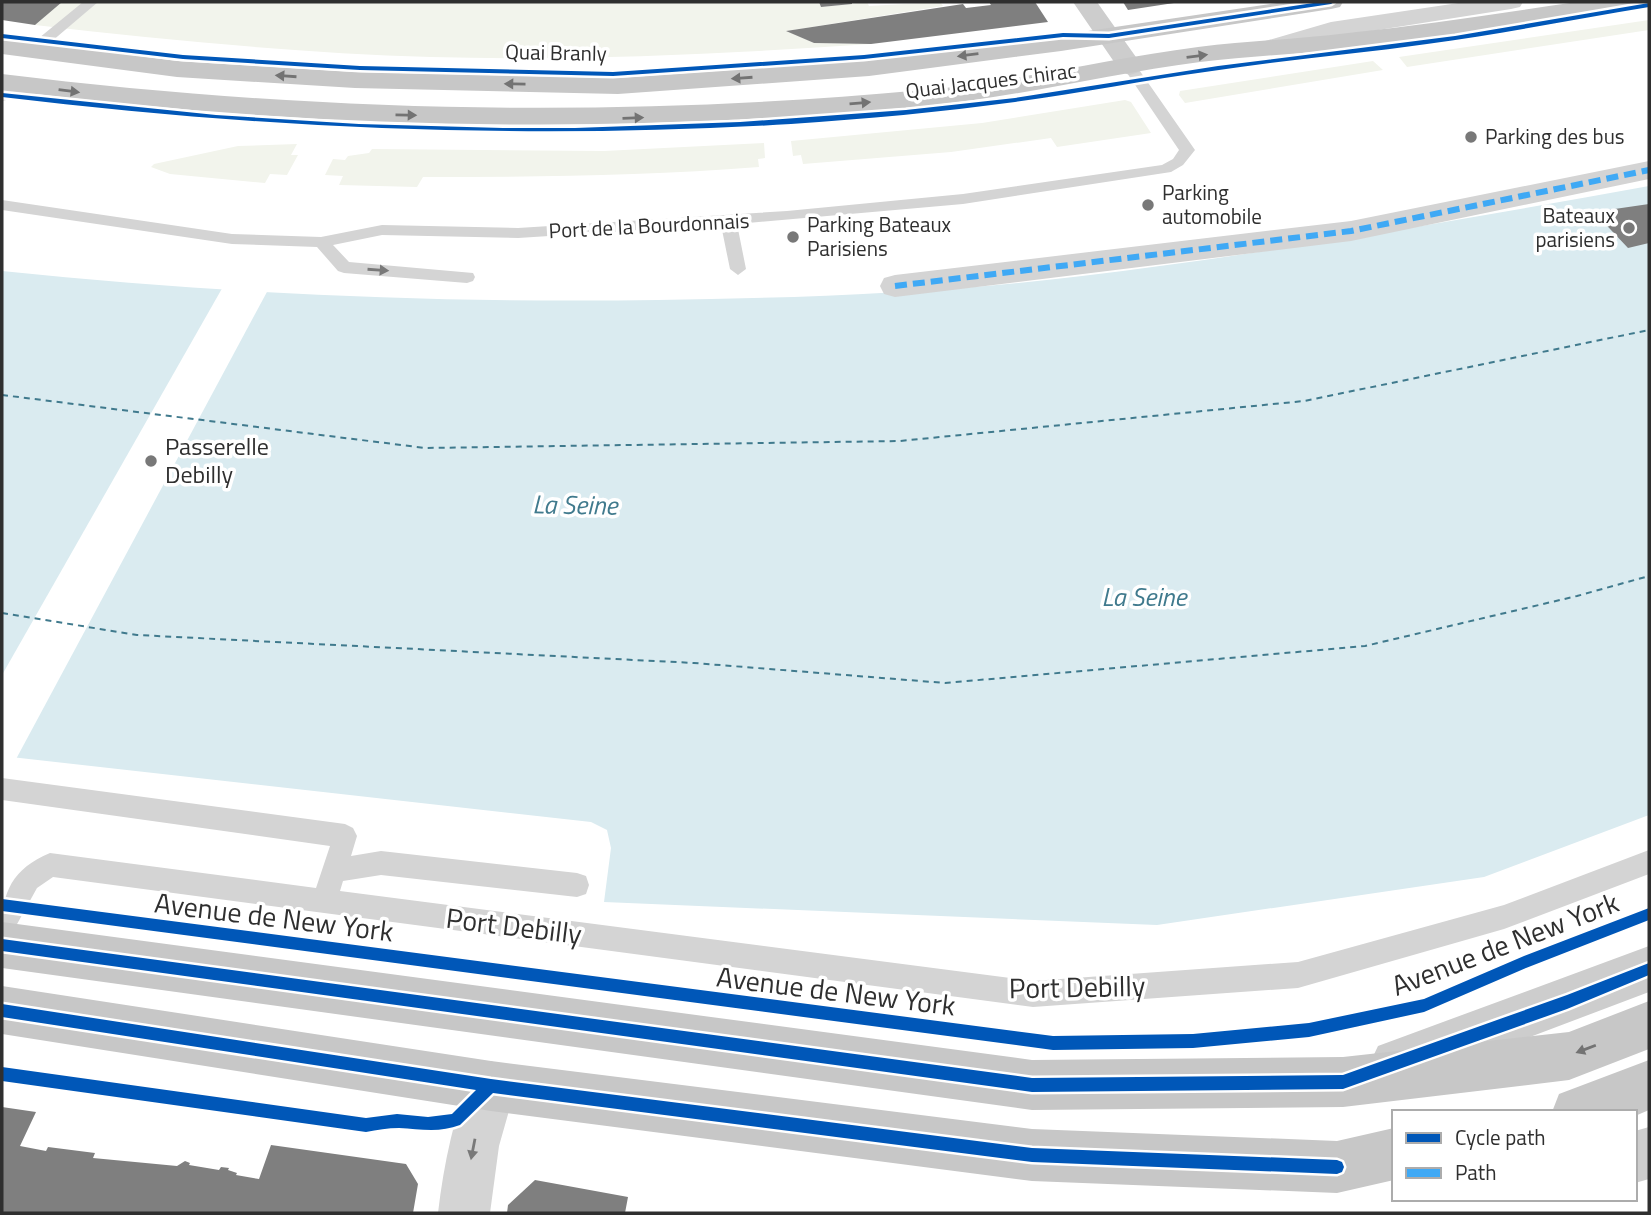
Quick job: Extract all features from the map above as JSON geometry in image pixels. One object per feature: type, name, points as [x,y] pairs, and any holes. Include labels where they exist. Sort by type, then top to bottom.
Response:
[{"type":"main road","name":"Quai Jacques Chirac","points":[[33,50],[177,69],[355,80],[618,86],[869,68],[1109,36],[1329,2]]},
{"type":"main road","name":"Quai Jacques Chirac","points":[[32,86],[161,103],[337,114],[626,118],[929,98],[1176,58],[1448,29],[1623,2]]},
{"type":"main road","points":[[2,46],[33,50]]},
{"type":"main road","points":[[2,82],[32,86]]},
{"type":"main road","points":[[2,945],[1032,1085],[1343,1082],[1569,1056],[1649,1025]]},
{"type":"main road","points":[[2,1010],[491,1086],[1031,1155],[1337,1167],[1392,1154]]},
{"type":"main road","points":[[1582,1110],[1649,1085]]},
{"type":"street","points":[[1085,2],[1130,67]]},
{"type":"street","name":"Quai Jacques Chirac","points":[[1271,47],[1331,30],[1511,2]]},
{"type":"street","points":[[2,93],[32,86]]},
{"type":"street","points":[[895,286],[1351,231],[1649,170]]},
{"type":"street","points":[[1343,1082],[1567,1002],[1649,969]]},
{"type":"street","points":[[464,1213],[473,1146],[491,1086]]},
{"type":"street","points":[[1337,1167],[1392,1166]]},
{"type":"lane","points":[[33,50],[91,2]]},
{"type":"lane","name":"Port de la Bourdonnais","points":[[2,205],[232,239],[321,242],[382,230],[518,233],[728,221],[963,199],[1166,169],[1178,162],[1187,150],[1130,67]]},
{"type":"lane","points":[[728,221],[738,268]]},
{"type":"lane","points":[[321,242],[344,267],[467,277]]},
{"type":"lane","points":[[2,789],[345,836],[324,901]]},
{"type":"lane","name":"Port Debilly","points":[[2,926],[28,880],[50,865],[1033,994],[1298,975],[1504,917],[1649,862]]},
{"type":"lane","points":[[335,870],[380,863],[577,885]]},
{"type":"shaded area","points":[[61,2],[819,2],[821,7],[867,2],[869,6],[940,2],[943,6],[787,31],[814,43],[871,44],[651,56],[486,58],[282,49],[35,25]]},
{"type":"shaded area","points":[[1649,20],[1649,30],[1407,67],[1399,57]]},
{"type":"shaded area","points":[[1373,61],[1383,70],[1185,103],[1179,95],[1180,91]]},
{"type":"shaded area","points":[[1125,100],[1131,102],[1151,133],[1057,147],[1051,138],[951,152],[803,164],[801,155],[793,156],[791,141],[982,123]]},
{"type":"shaded area","points":[[764,143],[765,158],[758,159],[759,167],[591,175],[423,177],[417,187],[339,185],[343,176],[325,175],[333,159],[345,160],[348,156],[369,153],[372,149],[604,151]]},
{"type":"shaded area","points":[[297,144],[291,155],[298,155],[287,175],[270,174],[265,183],[170,174],[151,167],[154,164],[238,146]]},
{"type":"water","name":"La Seine","points":[[1649,186],[1649,815],[1484,877],[1157,925],[604,902],[611,848],[607,830],[591,822],[2,756],[2,271],[166,286],[412,298],[576,301],[871,294],[977,287],[1153,267],[1366,235]]},
{"type":"pier","name":"Passerelle Debilly","points":[[224,285],[268,290],[15,761],[2,760],[2,675]]},
{"type":"building","points":[[2,2],[62,2],[35,25],[2,20]]},
{"type":"building","points":[[819,2],[852,2],[852,4],[821,7]]},
{"type":"building","points":[[989,2],[1035,2],[1048,22],[871,44],[814,43],[786,31],[963,4],[966,8],[991,5]]},
{"type":"building","points":[[1123,2],[1174,2],[1174,3],[1128,10]]},
{"type":"building","name":"Bateaux parisiens","points":[[1649,204],[1649,243],[1628,248],[1594,212]]},
{"type":"building","points":[[2,1107],[36,1112],[20,1146],[46,1151],[48,1147],[95,1153],[93,1158],[177,1166],[185,1161],[190,1163],[189,1165],[219,1170],[221,1167],[229,1168],[228,1170],[237,1173],[236,1175],[259,1179],[271,1145],[406,1164],[418,1184],[413,1213],[2,1213]]},
{"type":"building","points":[[535,1180],[628,1197],[625,1213],[507,1213],[508,1205]]},
{"type":"ferry route","points":[[2,395],[425,448],[900,441],[1304,401],[1649,330]]},
{"type":"ferry route","points":[[2,613],[137,635],[694,663],[945,683],[1365,646],[1577,596],[1649,576]]},
{"type":"marked path","points":[[895,286],[1351,231],[1649,170]]},
{"type":"cycle path","name":"Quai Branly","points":[[2,36],[183,57],[360,68],[613,74],[864,57],[1063,35],[1109,36],[1331,2]]},
{"type":"cycle path","points":[[2,95],[216,117],[431,129],[575,130],[740,125],[1015,100],[1166,75],[1455,38],[1649,5]]},
{"type":"cycle path","name":"Avenue de New York","points":[[2,905],[1053,1043],[1193,1041],[1309,1030],[1424,1005],[1524,962],[1649,914]]},
{"type":"cycle path","points":[[2,945],[1032,1085],[1343,1082],[1567,1002],[1649,969]]},
{"type":"cycle path","points":[[2,1010],[491,1086],[1032,1155],[1337,1167]]},
{"type":"cycle path","points":[[2,1074],[366,1125],[397,1121],[428,1124],[455,1120],[491,1086]]},
{"type":"place","name":"Parking des bus","points":[[1471,137]]},
{"type":"place","name":"Parking automobile","points":[[1148,205]]},
{"type":"place","name":"Bateaux parisiens","points":[[1629,228]]},
{"type":"place","name":"Parking Bateaux Parisiens","points":[[793,237]]},
{"type":"place","name":"Passerelle Debilly","points":[[151,461]]}]
